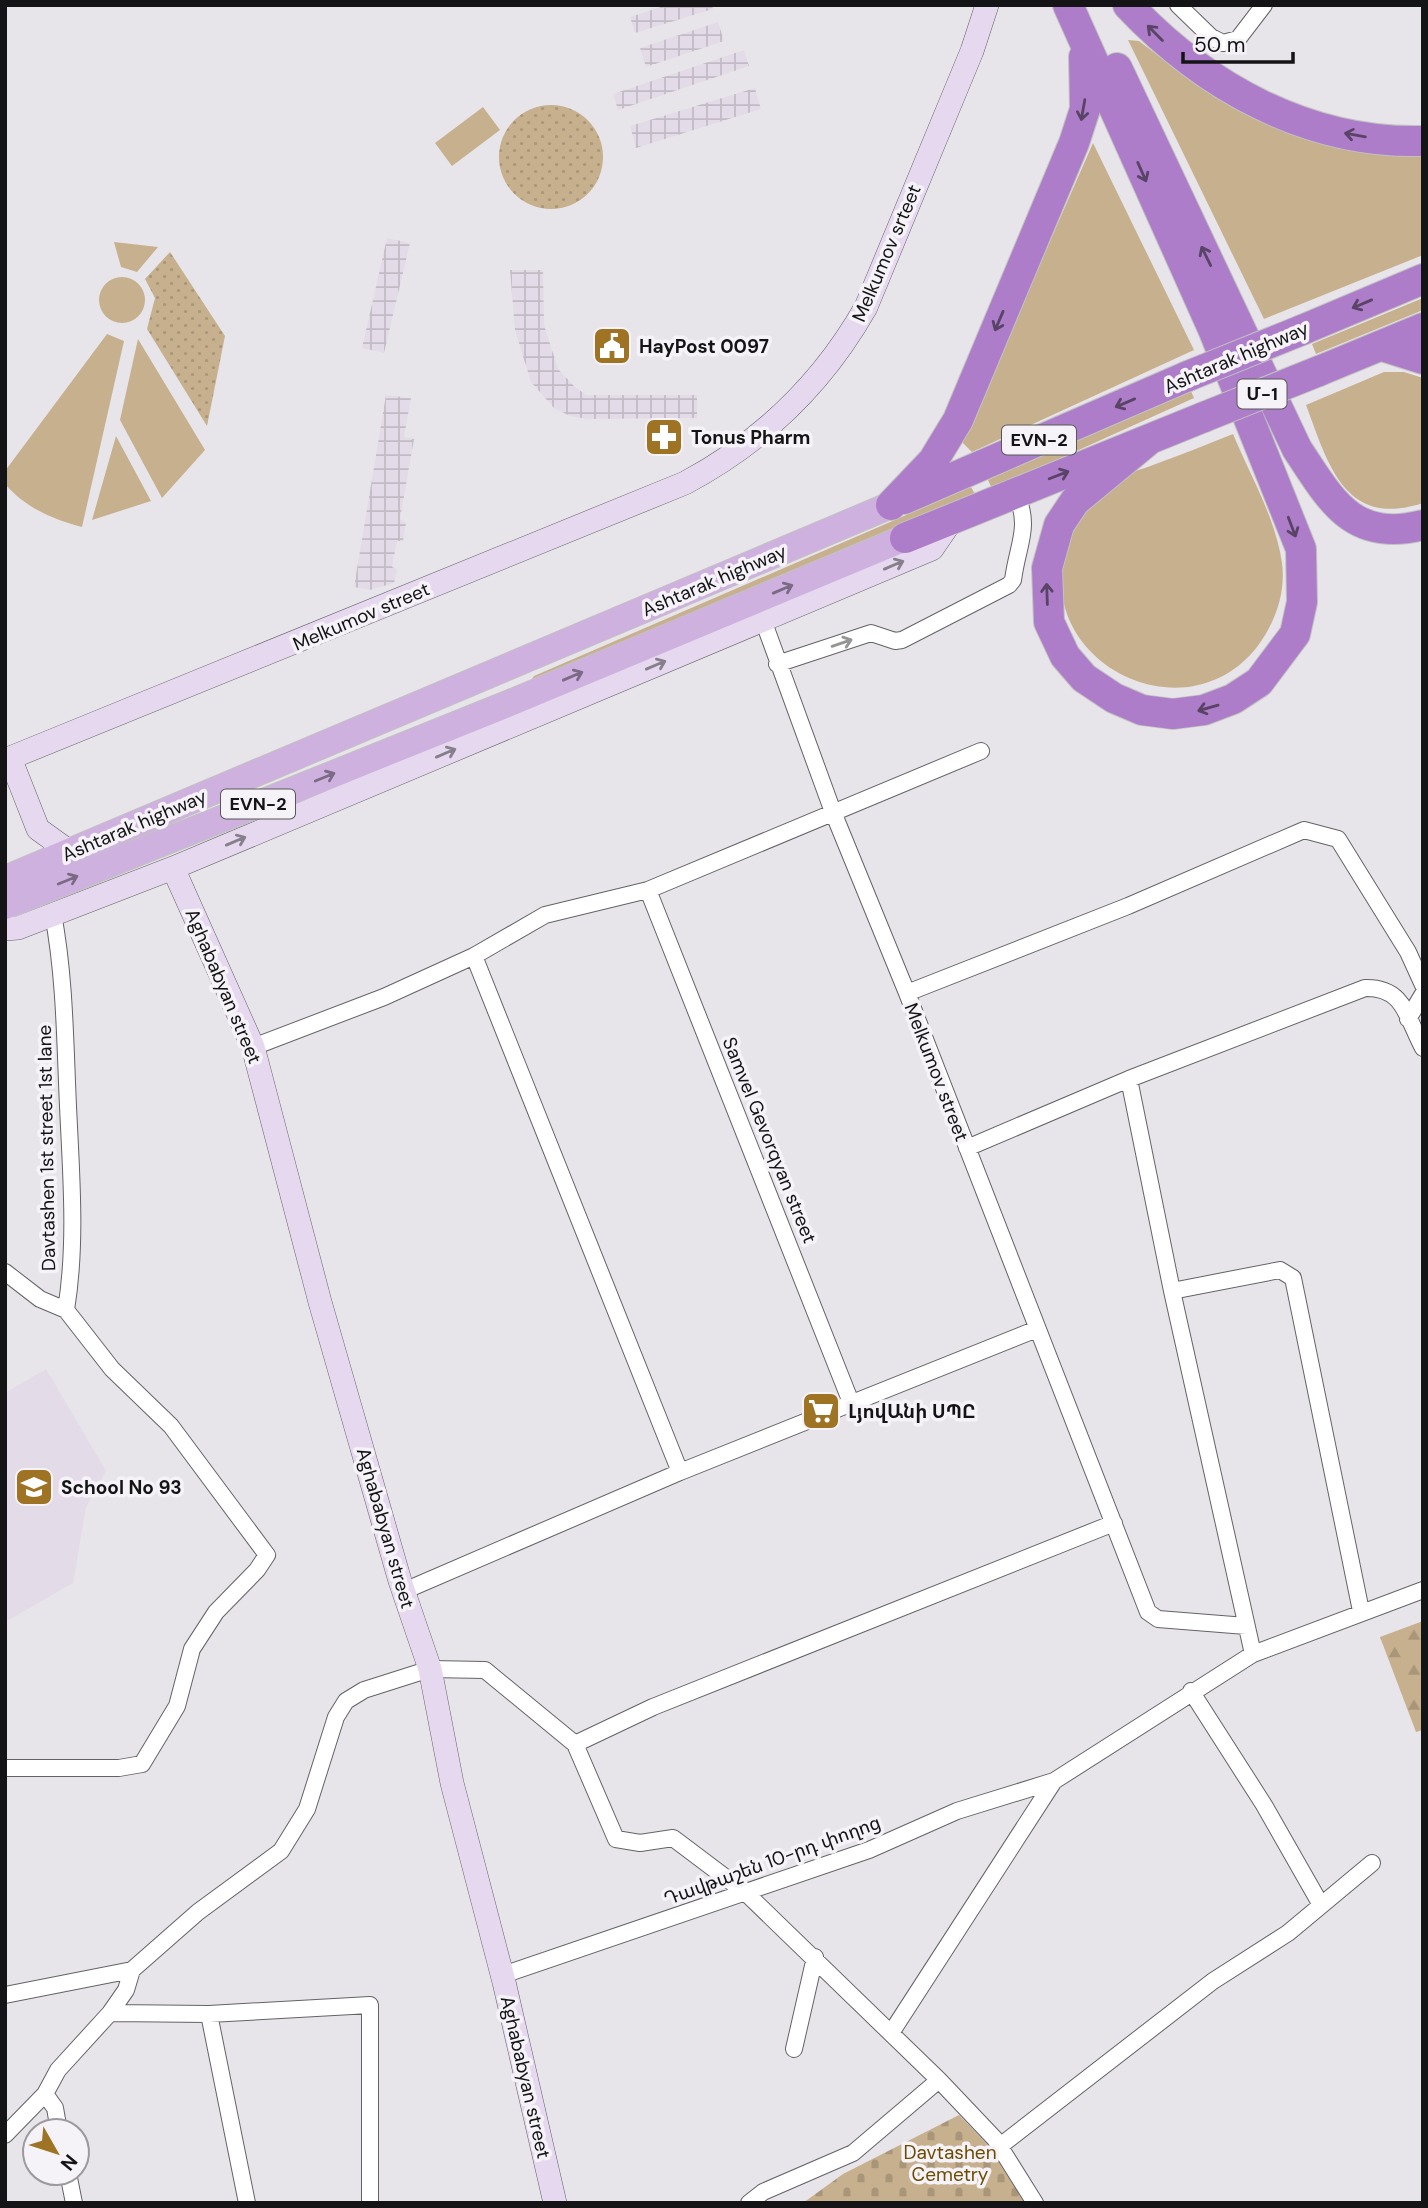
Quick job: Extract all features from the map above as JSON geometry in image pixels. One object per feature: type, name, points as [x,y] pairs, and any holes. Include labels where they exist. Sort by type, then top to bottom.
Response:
[{"type":"highway","points":[[1069,5],[1083,42],[1213,329],[1301,549],[1302,602],[1295,634],[1259,681],[1233,699],[1204,710],[1173,714],[1142,710],[1114,698],[1077,671],[1065,656],[1049,622],[1047,568],[1059,525],[1075,501],[1150,439]]},
{"type":"highway","points":[[1088,5],[1297,449],[1329,498],[1345,515],[1363,525],[1381,529],[1405,530],[1423,525]]},
{"type":"highway","points":[[1128,5],[1158,37],[1188,62],[1243,98],[1315,126],[1358,136],[1423,141]]},
{"type":"highway","points":[[891,505],[933,461],[958,420],[1074,143],[1085,109],[1083,42]]},
{"type":"highway","name":"Ashtarak highway","points":[[891,505],[1188,376],[1423,279]]},
{"type":"highway","name":"Ashtarak highway","points":[[905,538],[1423,328]]},
{"type":"highway","points":[[1382,346],[1423,359]]},
{"type":"main road","name":"Ashtarak highway","points":[[5,879],[891,505]]},
{"type":"main road","name":"Ashtarak highway","points":[[5,906],[510,703],[905,538]]},
{"type":"main road","points":[[498,671],[510,703]]},
{"type":"street","points":[[979,33],[987,5]]},
{"type":"street","points":[[979,33],[998,5]]},
{"type":"street","points":[[1178,5],[1211,37],[1223,43],[1238,38],[1264,5]]},
{"type":"street","name":"Melkumov street","points":[[8,759],[685,483],[756,440],[813,383],[848,339],[866,307],[979,33]]},
{"type":"street","points":[[777,664],[871,633],[895,641],[902,640],[1009,584],[1013,580],[1026,524],[1016,492]]},
{"type":"street","points":[[5,929],[18,928],[173,868],[932,549],[954,517]]},
{"type":"street","name":"Melkumov street","points":[[764,620],[777,664],[832,812],[907,993],[1148,1612],[1158,1619],[1246,1626]]},
{"type":"street","points":[[253,1047],[384,997],[474,956],[545,915],[648,890],[981,751]]},
{"type":"street","points":[[8,759],[38,829],[70,852]]},
{"type":"street","points":[[907,993],[1128,906],[1304,830],[1338,839],[1408,952],[1423,985]]},
{"type":"street","name":"Aghababyan street","points":[[173,868],[253,1047],[320,1302],[404,1591],[430,1669],[452,1783],[503,1975],[555,2203]]},
{"type":"street","name":"Samvel Gevorqyan street","points":[[648,890],[852,1405]]},
{"type":"street","name":"Davtashen 1st street 1st lane","points":[[52,914],[62,961],[71,1180],[70,1286],[66,1310]]},
{"type":"street","points":[[474,956],[681,1472]]},
{"type":"street","points":[[967,1148],[1129,1079],[1365,988],[1384,988],[1395,994],[1423,1048]]},
{"type":"street","points":[[1408,1018],[1423,994]]},
{"type":"street","points":[[1129,1079],[1172,1291],[1253,1654]]},
{"type":"street","points":[[1172,1291],[1280,1270],[1293,1278],[1361,1611]]},
{"type":"street","points":[[5,1272],[40,1299],[66,1310],[112,1369],[171,1426],[267,1555],[257,1570],[216,1612],[192,1649],[177,1706],[142,1764],[119,1768],[5,1768]]},
{"type":"street","points":[[404,1591],[681,1472],[1037,1329]]},
{"type":"street","points":[[575,1744],[653,1707],[1114,1523]]},
{"type":"street","points":[[891,2033],[1054,1781],[1191,1691],[1253,1654],[1361,1611],[1421,1596]]},
{"type":"street","points":[[5,1995],[132,1970],[198,1912],[281,1851],[307,1809],[336,1717],[346,1701],[364,1690],[430,1669],[485,1670],[575,1744],[616,1839],[640,1843],[673,1838],[746,1893],[939,2080],[1000,2146],[1035,2203]]},
{"type":"street","points":[[1191,1691],[1264,1805],[1321,1905]]},
{"type":"street","name":"Դավթաշեն 10-րդ փողոց","points":[[503,1975],[869,1850],[957,1811],[1054,1781]]},
{"type":"street","points":[[1000,2146],[1213,1981],[1288,1933],[1372,1863]]},
{"type":"street","points":[[794,2049],[815,1957]]},
{"type":"street","points":[[5,2135],[45,2094],[58,2070],[110,2013],[126,1990],[132,1970]]},
{"type":"street","points":[[110,2013],[209,2014],[370,2005],[370,2203]]},
{"type":"street","points":[[209,2014],[247,2203]]},
{"type":"street","points":[[749,2203],[763,2192],[853,2153],[939,2080]]},
{"type":"street","points":[[45,2094],[55,2108],[57,2117]]},
{"type":"shaded area","points":[[667,5],[712,5],[713,9],[635,33],[630,17]]},
{"type":"shaded area","points":[[718,22],[724,41],[646,67],[640,48]]},
{"type":"shaded area","points":[[744,50],[749,66],[618,110],[613,94]]},
{"type":"shaded area","points":[[755,88],[761,109],[636,148],[630,126]]},
{"type":"shaded area","points":[[387,238],[410,243],[384,353],[362,348]]},
{"type":"shaded area","points":[[510,270],[543,270],[544,325],[558,369],[574,386],[586,395],[697,395],[697,418],[587,419],[570,416],[554,408],[531,382],[515,330]]},
{"type":"shaded area","points":[[386,395],[411,398],[404,437],[414,439],[400,519],[406,523],[403,541],[397,541],[392,567],[397,569],[394,583],[370,590],[354,587]]},
{"type":"shaded area","points":[[46,1369],[106,1471],[86,1507],[73,1583],[5,1622],[5,1393]]},
{"type":"green space","points":[[1128,40],[1139,41],[1205,89],[1238,109],[1304,139],[1380,154],[1423,156],[1423,255],[1264,319]]},
{"type":"green space","points":[[551,105],[571,109],[588,120],[599,137],[603,157],[599,177],[588,194],[571,205],[551,209],[531,205],[514,194],[503,177],[499,157],[503,137],[514,120],[531,109]]},
{"type":"green space","points":[[483,107],[500,130],[452,166],[435,143]]},
{"type":"green space","points":[[1093,143],[1194,350],[972,452],[962,442]]},
{"type":"green space","points":[[114,242],[158,247],[137,272],[121,267]]},
{"type":"green space","points":[[170,252],[225,336],[207,426],[147,329],[155,298],[145,279]]},
{"type":"green space","points":[[122,277],[138,284],[145,300],[138,316],[122,323],[106,316],[99,300],[106,284]]},
{"type":"green space","points":[[1423,298],[1423,310],[1316,354],[1312,344]]},
{"type":"green space","points":[[107,334],[124,341],[82,527],[50,516],[22,500],[5,484],[5,471]]},
{"type":"green space","points":[[138,339],[205,450],[162,498],[120,420]]},
{"type":"green space","points":[[1384,372],[1404,372],[1423,378],[1423,503],[1396,509],[1374,507],[1357,499],[1343,486],[1322,448],[1306,405]]},
{"type":"green space","points":[[1190,389],[1194,398],[992,489],[988,480]]},
{"type":"green space","points":[[1233,434],[1268,514],[1282,563],[1281,596],[1269,628],[1257,647],[1226,674],[1190,687],[1154,686],[1119,673],[1090,651],[1070,621],[1061,584],[1068,543],[1076,520],[1093,499],[1119,478]]},
{"type":"green space","points":[[116,436],[151,501],[92,520]]},
{"type":"green space","points":[[971,487],[976,496],[820,565],[532,679],[534,676]]},
{"type":"green space","points":[[1423,1621],[1423,1730],[1416,1732],[1380,1637]]},
{"type":"green space","name":"Davtashen Cemetry","points":[[959,2115],[1018,2176],[1032,2203],[803,2203],[843,2174]]},
{"type":"place","name":"HayPost 0097","points":[[612,346]]},
{"type":"place","name":"Tonus Pharm","points":[[664,437]]},
{"type":"place","name":"ԼյովԱնի ՍՊԸ","points":[[821,1411]]},
{"type":"place","name":"School No 93","points":[[34,1487]]}]
